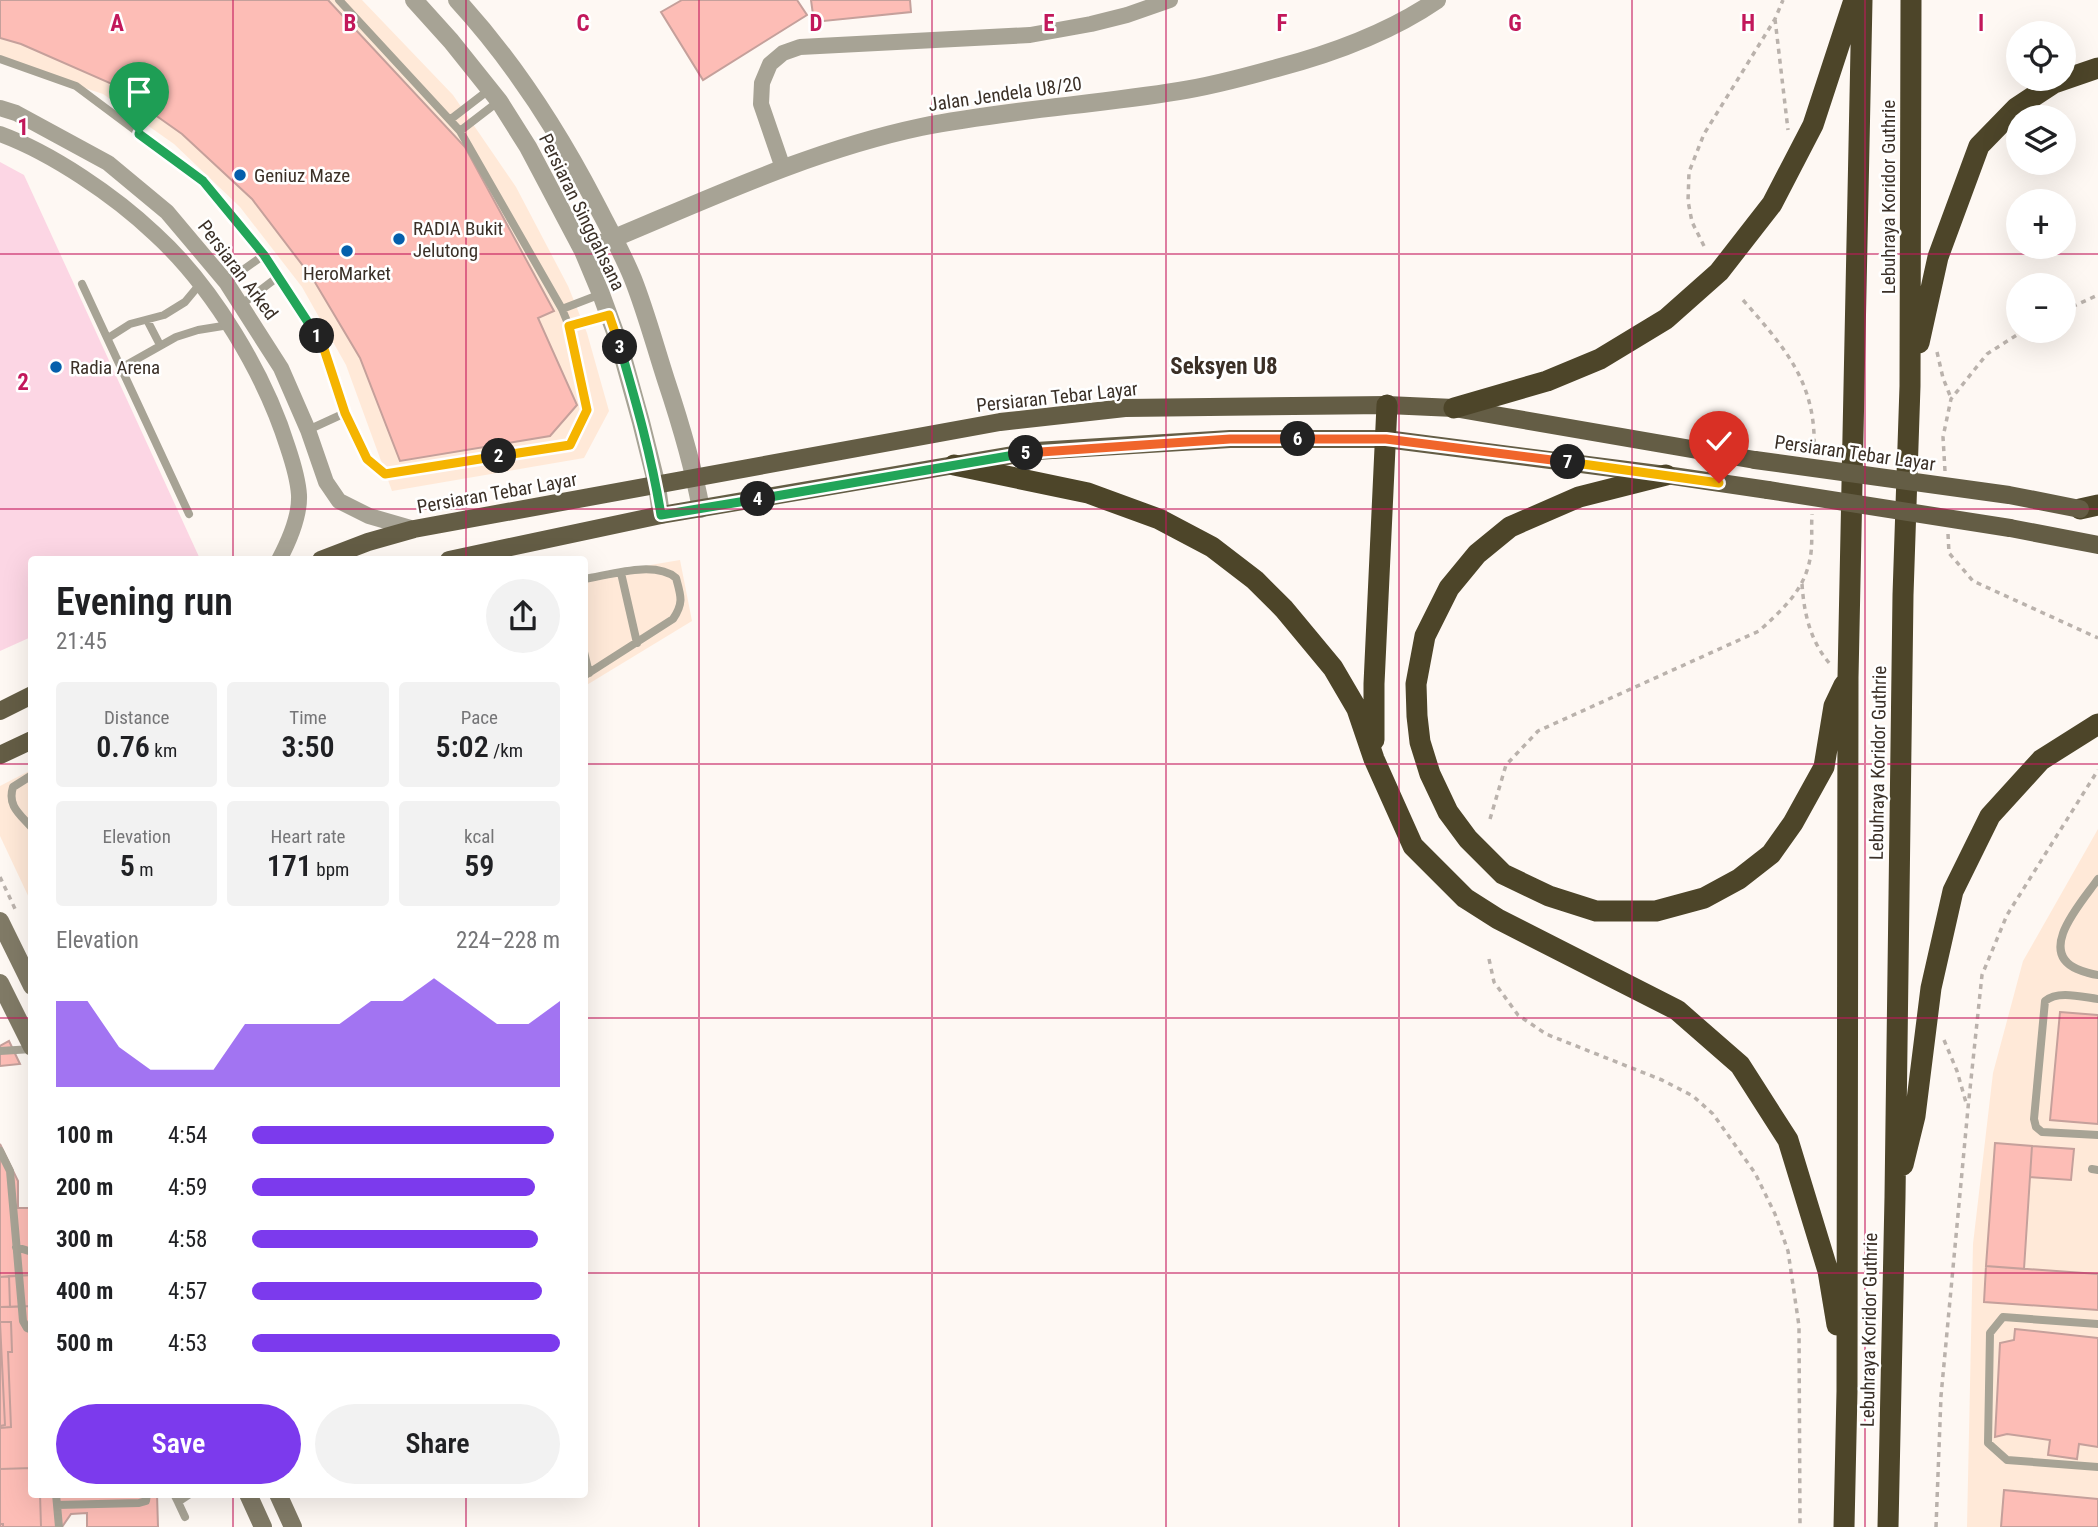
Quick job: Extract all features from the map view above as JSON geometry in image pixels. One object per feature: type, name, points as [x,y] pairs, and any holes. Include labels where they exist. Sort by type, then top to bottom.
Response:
[{"type":"highway","points":[[1454,408],[1547,381],[1601,359],[1666,319],[1719,272],[1772,204],[1813,125],[1854,0]]},
{"type":"highway","name":"Lebuhraya Koridor Guthrie","points":[[1844,1527],[1847,1391],[1848,678],[1862,0]]},
{"type":"highway","name":"Lebuhraya Koridor Guthrie","points":[[1888,1527],[1903,596],[1910,386],[1911,0]]},
{"type":"highway","points":[[1910,386],[1938,257],[1979,146],[2016,108],[2054,83],[2098,68]]},
{"type":"highway","points":[[1374,759],[1374,684],[1387,405]]},
{"type":"highway","points":[[954,466],[1088,493],[1159,519],[1212,547],[1255,580],[1284,609],[1333,668],[1357,709],[1374,759],[1413,846],[1465,898],[1498,919],[1677,1010],[1740,1065],[1788,1140],[1828,1271],[1847,1391]]},
{"type":"highway","points":[[1666,475],[1579,497],[1510,527],[1477,554],[1449,589],[1426,636],[1416,684],[1417,716],[1420,742],[1430,774],[1448,812],[1468,839],[1503,874],[1549,896],[1596,911],[1656,911],[1704,898],[1739,878],[1771,854],[1793,823],[1824,767],[1834,706],[1848,678]]},
{"type":"highway","points":[[1895,1198],[1915,1116],[1931,988],[1953,891],[1990,816],[2041,760],[2098,724]]},
{"type":"main road","name":"Persiaran Tebar Layar","points":[[331,556],[414,529],[1000,422],[1125,408],[1387,405],[1454,408],[1755,460],[2092,509]]},
{"type":"main road","points":[[468,556],[661,515],[1036,451],[1230,439],[1386,439],[1768,490],[2010,528],[2098,545]]},
{"type":"main road","points":[[0,711],[28,697]]},
{"type":"main road","points":[[0,755],[28,742]]},
{"type":"main road","points":[[0,921],[28,978]]},
{"type":"main road","points":[[0,983],[28,1040]]},
{"type":"main road","points":[[250,1498],[263,1527]]},
{"type":"main road","points":[[280,1498],[293,1527]]},
{"type":"street","name":"Persiaran Singgahsana","points":[[414,0],[494,95],[528,147],[583,251],[609,315],[634,396],[657,486],[661,515]]},
{"type":"street","name":"Persiaran Singgahsana","points":[[457,0],[480,24],[531,93],[572,158],[614,239],[647,320],[695,478],[701,509]]},
{"type":"street","points":[[783,168],[761,104],[762,83],[770,64],[783,53],[800,47],[1030,35],[1127,15],[1170,0]]},
{"type":"street","name":"Jalan Jendela U8/20","points":[[583,251],[783,168],[835,150],[922,127],[1180,91],[1250,75],[1331,53],[1366,39],[1416,15],[1437,0]]},
{"type":"street","name":"Persiaran Arked","points":[[0,108],[16,113],[108,163],[167,212],[226,282],[281,368],[308,430],[326,482],[339,501],[377,519],[414,529]]},
{"type":"street","name":"Persiaran Arked","points":[[0,134],[60,164],[112,198],[156,235],[200,284],[229,325],[261,380],[279,421],[295,470],[299,495],[298,513],[281,556]]},
{"type":"lane","points":[[0,59],[76,86],[203,181],[279,276],[324,349],[345,413],[367,459],[385,474],[570,445],[587,410],[569,326],[562,309],[460,131],[338,0]]},
{"type":"lane","points":[[451,119],[494,95]]},
{"type":"lane","points":[[460,131],[494,95]]},
{"type":"lane","points":[[226,282],[264,255]]},
{"type":"lane","points":[[242,304],[279,276]]},
{"type":"lane","points":[[82,284],[189,514]]},
{"type":"lane","points":[[108,338],[130,324],[164,315],[185,302],[200,284]]},
{"type":"lane","points":[[562,309],[601,294]]},
{"type":"lane","points":[[569,326],[609,315]]},
{"type":"lane","points":[[147,320],[160,345]]},
{"type":"lane","points":[[121,368],[176,337],[229,325]]},
{"type":"lane","points":[[308,430],[345,413]]},
{"type":"lane","points":[[588,578],[649,568],[669,572],[676,578],[681,597],[680,609],[673,619],[588,673]]},
{"type":"lane","points":[[621,573],[637,643]]},
{"type":"lane","points":[[28,778],[13,787],[10,798],[13,806],[28,823]]},
{"type":"lane","points":[[2098,879],[2069,922],[2061,936],[2060,945],[2060,954],[2069,965],[2098,975]]},
{"type":"lane","points":[[2098,999],[2059,995],[2045,1001],[2034,1119],[2036,1128],[2042,1132],[2098,1135]]},
{"type":"lane","points":[[0,1051],[28,1048]]},
{"type":"lane","points":[[0,1151],[10,1171],[23,1321],[28,1328]]},
{"type":"lane","points":[[16,1247],[28,1251]]},
{"type":"lane","points":[[2098,1324],[2003,1317],[1990,1333],[1988,1443],[2007,1460],[2098,1467]]},
{"type":"lane","points":[[57,1498],[59,1527]]},
{"type":"lane","points":[[57,1505],[139,1503],[146,1501],[146,1498]]},
{"type":"lane","points":[[176,1498],[185,1517]]},
{"type":"path","points":[[1704,246],[1692,222],[1688,201],[1689,172],[1704,134],[1775,19],[1783,0]]},
{"type":"path","points":[[1775,19],[1788,130]]},
{"type":"path","points":[[2076,305],[2098,295]]},
{"type":"path","points":[[1743,300],[1782,345],[1802,377],[1815,440],[1814,453]]},
{"type":"path","points":[[1490,820],[1506,765],[1538,731],[1759,631],[1788,604],[1802,583],[1810,558],[1812,506]]},
{"type":"path","points":[[1802,583],[1804,614],[1816,643],[1828,662],[1848,678]]},
{"type":"path","points":[[1936,1527],[1941,1395],[1982,975],[2007,915],[2098,770]]},
{"type":"path","points":[[1489,959],[1494,982],[1518,1015],[1546,1034],[1662,1080],[1693,1096],[1713,1114],[1755,1173],[1775,1214],[1788,1251],[1799,1326],[1800,1527]]},
{"type":"path","points":[[1941,1034],[1957,1071],[1968,1108]]},
{"type":"shaded area","name":"RADIA Bukit Jelutong","points":[[0,0],[362,0],[453,95],[516,187],[568,286],[587,333],[609,411],[584,458],[392,491],[346,365],[302,287],[240,207],[174,144],[103,94],[0,60]]},
{"type":"shaded area","name":"Radia Arena","points":[[0,162],[24,175],[199,556],[28,556],[28,638],[0,651]]},
{"type":"shaded area","points":[[680,560],[692,621],[588,684],[588,575]]},
{"type":"shaded area","points":[[28,772],[28,896],[0,836],[0,786]]},
{"type":"shaded area","points":[[2098,829],[2098,1527],[1967,1527],[1973,1244],[1993,1073],[2023,961]]},
{"type":"building","name":"RADIA Bukit Jelutong","points":[[0,0],[328,0],[465,147],[554,311],[538,318],[577,405],[550,436],[400,461],[360,358],[313,279],[252,199],[182,134],[110,83],[21,44],[0,38]]},
{"type":"building","points":[[682,0],[797,0],[807,15],[703,80],[661,12]]},
{"type":"building","points":[[811,0],[910,0],[911,12],[814,22]]},
{"type":"building","points":[[2060,1012],[2098,1015],[2098,1124],[2050,1120]]},
{"type":"building","points":[[9,1041],[20,1064],[0,1066],[0,1046]]},
{"type":"building","points":[[1995,1143],[2032,1146],[2024,1269],[1986,1266]]},
{"type":"building","points":[[0,1144],[18,1181],[18,1208],[28,1208],[28,1275],[0,1277]]},
{"type":"building","points":[[2032,1146],[2074,1149],[2071,1180],[2030,1177]]},
{"type":"building","points":[[1986,1266],[2098,1274],[2098,1310],[1984,1302]]},
{"type":"building","points":[[28,1275],[28,1306],[10,1307],[9,1276]]},
{"type":"building","points":[[9,1276],[10,1307],[0,1307],[0,1277]]},
{"type":"building","points":[[28,1306],[28,1498],[157,1498],[158,1527],[87,1527],[87,1513],[71,1514],[62,1527],[0,1527],[0,1428],[11,1427],[8,1352],[12,1352],[11,1322],[0,1322],[0,1307]]},
{"type":"building","points":[[0,1322],[11,1322],[12,1352],[8,1352],[11,1427],[0,1428],[5,1425]]},
{"type":"building","points":[[0,1324],[5,1425],[0,1426]]},
{"type":"building","points":[[2015,1329],[2098,1338],[2098,1447],[2079,1444],[2077,1459],[2048,1455],[2050,1440],[2007,1434],[1995,1437],[2000,1343],[2014,1340]]},
{"type":"building","points":[[28,1468],[28,1498],[40,1498],[41,1527],[3,1527],[3,1524],[0,1524],[0,1469]]},
{"type":"building","points":[[2004,1490],[2098,1499],[2098,1527],[2001,1527]]},
{"type":"place","name":"Geniuz Maze","points":[[240,175]]},
{"type":"place","name":"RADIA Bukit Jelutong","points":[[399,239]]},
{"type":"place","name":"HeroMarket","points":[[347,251]]},
{"type":"place","name":"Radia Arena","points":[[56,367]]},
{"type":"district","name":"Seksyen U8","points":[[1224,366]]},
{"type":"route","points":[[139,134],[203,181],[264,255],[324,349],[345,413],[367,459],[385,474],[570,445],[587,410],[569,326],[609,315],[641,422],[657,486],[661,515],[1036,451],[1230,439],[1386,439],[1719,483]]}]
